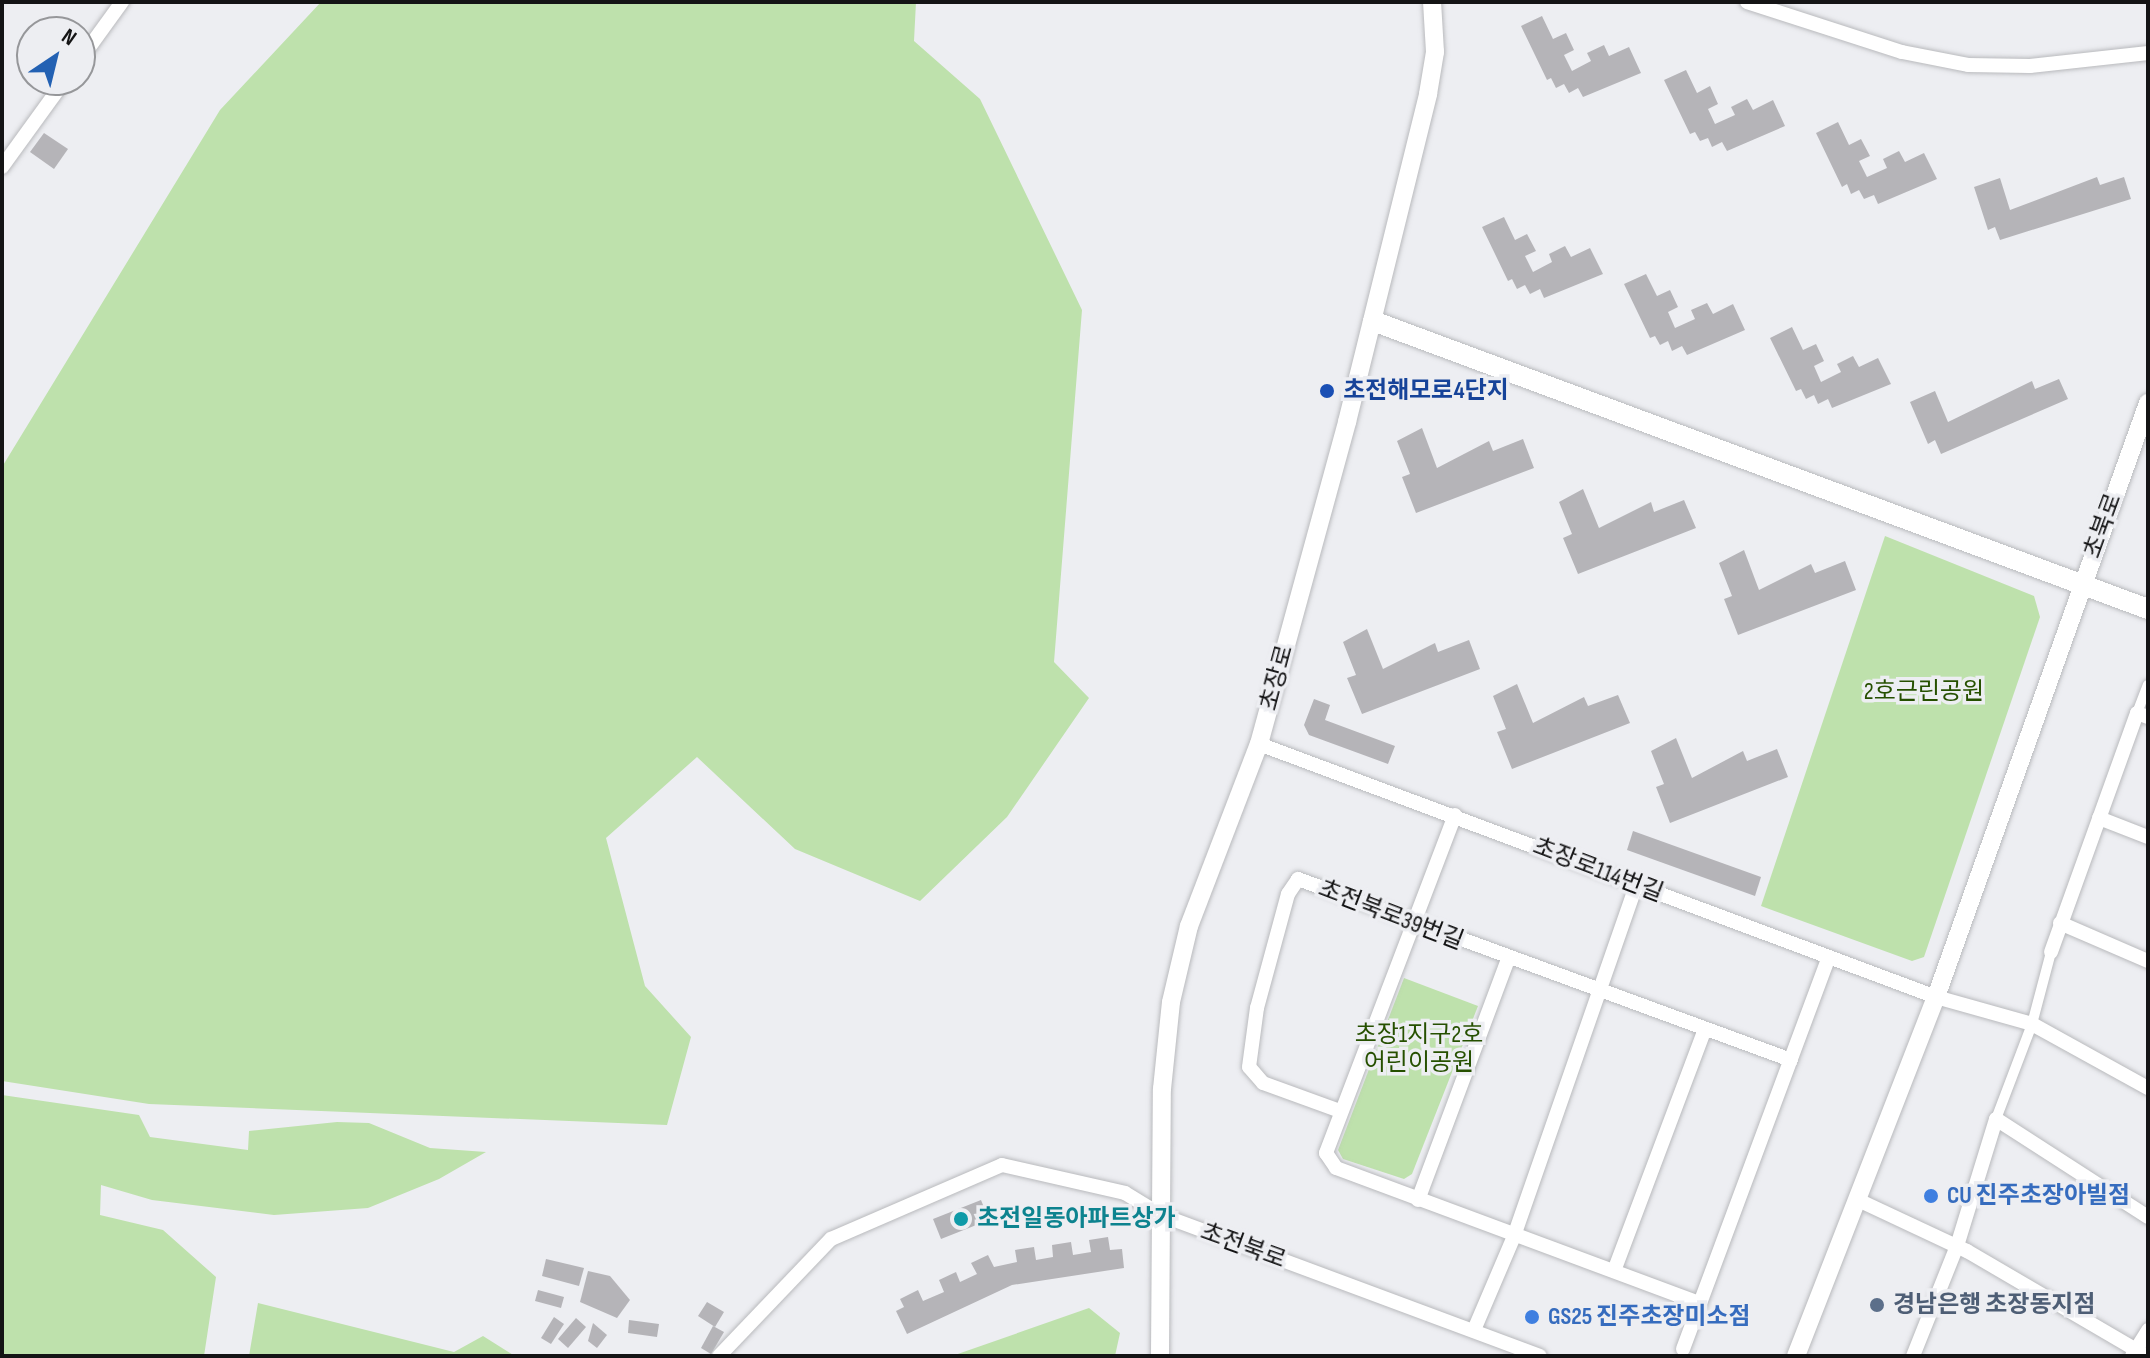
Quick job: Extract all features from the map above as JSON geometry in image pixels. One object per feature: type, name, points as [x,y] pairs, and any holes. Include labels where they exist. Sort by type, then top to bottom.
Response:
[{"type":"main road","points":[[1373,321],[2083,582]]},
{"type":"main road","name":"초북로","points":[[2083,582],[2148,609]]},
{"type":"street","points":[[96,38],[122,2]]},
{"type":"street","name":"초장로","points":[[1160,1356],[1162,1089],[1171,1002],[1189,926],[1259,744],[1373,321],[1428,94],[1435,52],[1432,2]]},
{"type":"street","points":[[1747,2],[1902,52],[1968,65],[2030,66],[2148,53]]},
{"type":"street","points":[[2,167],[53,96]]},
{"type":"street","name":"초북로","points":[[2083,582],[2148,403]]},
{"type":"street","points":[[1796,1356],[1936,997],[2083,582]]},
{"type":"street","points":[[1913,1356],[1957,1246],[1996,1119],[2032,1024],[2060,923],[2099,818],[2143,715],[2148,685]]},
{"type":"street","name":"초장로114번길","points":[[1259,744],[1936,997],[2032,1024],[2148,1088]]},
{"type":"street","points":[[1455,815],[1326,1153],[1336,1168],[1699,1303]]},
{"type":"street","points":[[2099,818],[2148,837]]},
{"type":"street","name":"초전북로39번길","points":[[1340,1111],[1263,1083],[1249,1067],[1257,1008],[1288,894],[1298,879],[1412,925],[1791,1060]]},
{"type":"street","points":[[1474,1330],[1514,1236],[1636,885]]},
{"type":"street","points":[[2060,923],[2148,961]]},
{"type":"street","points":[[1683,1349],[1829,957]]},
{"type":"street","points":[[1418,1200],[1508,959]]},
{"type":"street","points":[[1614,1271],[1704,1031]]},
{"type":"street","points":[[1996,1119],[2148,1217]]},
{"type":"street","name":"초전북로","points":[[719,1356],[831,1239],[1002,1165],[1125,1193],[1161,1215],[1540,1356]]},
{"type":"street","points":[[1858,1200],[1957,1246],[2138,1354],[2148,1330]]},
{"type":"green space","points":[[321,2],[916,2],[914,41],[980,99],[1082,310],[1054,662],[1089,698],[1007,817],[920,901],[795,849],[697,757],[606,838],[645,986],[691,1037],[667,1125],[149,1104],[2,1081],[2,467],[220,110]]},
{"type":"green space","name":"2호근린공원","points":[[1885,536],[2034,596],[2040,617],[1924,957],[1912,961],[1761,906]]},
{"type":"green space","name":"초장1지구2호 어린이공원","points":[[1404,978],[1478,1006],[1412,1174],[1404,1179],[1343,1159],[1338,1150]]},
{"type":"green space","points":[[2,1095],[139,1115],[150,1137],[248,1150],[249,1131],[337,1122],[369,1123],[430,1148],[486,1152],[439,1179],[368,1208],[274,1215],[152,1200],[101,1185],[100,1215],[163,1230],[216,1277],[204,1356],[2,1356]]},
{"type":"green space","points":[[258,1303],[454,1352],[483,1336],[515,1356],[249,1356]]},
{"type":"green space","points":[[1089,1308],[1120,1333],[1115,1356],[952,1356]]},
{"type":"building","points":[[1542,16],[1553,39],[1566,33],[1574,50],[1564,55],[1572,71],[1591,61],[1587,53],[1604,45],[1609,56],[1629,47],[1641,73],[1583,97],[1578,88],[1569,93],[1564,84],[1556,88],[1551,78],[1547,80],[1521,26]]},
{"type":"building","points":[[1686,70],[1697,93],[1710,86],[1718,104],[1708,109],[1715,124],[1735,115],[1731,107],[1747,99],[1753,110],[1773,100],[1785,126],[1727,151],[1722,142],[1712,147],[1708,138],[1700,141],[1695,132],[1690,134],[1664,80]]},
{"type":"building","points":[[1838,122],[1849,145],[1861,139],[1870,156],[1859,161],[1867,177],[1887,168],[1883,159],[1899,151],[1905,162],[1924,153],[1937,179],[1878,204],[1874,195],[1864,199],[1859,190],[1851,194],[1847,184],[1842,187],[1816,133]]},
{"type":"building","points":[[44,133],[68,149],[54,169],[30,152]]},
{"type":"building","points":[[2097,177],[2100,185],[2124,177],[2131,199],[2000,240],[1995,227],[1988,230],[1974,187],[2000,178],[2010,210]]},
{"type":"building","points":[[1504,217],[1515,240],[1527,234],[1536,251],[1525,256],[1533,272],[1552,262],[1549,254],[1565,246],[1571,257],[1590,248],[1603,274],[1544,298],[1540,289],[1530,294],[1525,285],[1517,289],[1512,279],[1508,281],[1482,227]]},
{"type":"building","points":[[1646,274],[1657,296],[1670,290],[1678,307],[1668,312],[1675,328],[1695,319],[1691,310],[1707,303],[1713,314],[1733,304],[1745,330],[1687,355],[1682,346],[1672,351],[1668,341],[1660,345],[1655,336],[1650,338],[1624,284]]},
{"type":"building","points":[[1792,327],[1803,350],[1816,344],[1824,361],[1814,366],[1821,382],[1841,372],[1837,364],[1853,356],[1859,367],[1878,358],[1891,384],[1832,408],[1828,399],[1818,404],[1814,395],[1806,399],[1801,389],[1796,391],[1770,338]]},
{"type":"building","points":[[2059,379],[2068,399],[1941,454],[1935,440],[1928,444],[1910,402],[1935,391],[1948,422],[2032,381],[2035,389]]},
{"type":"building","points":[[1422,428],[1437,468],[1489,441],[1493,451],[1523,439],[1534,468],[1416,513],[1402,477],[1410,474],[1397,441]]},
{"type":"building","points":[[1583,489],[1599,528],[1651,502],[1654,512],[1684,500],[1696,528],[1578,574],[1563,538],[1572,534],[1559,502]]},
{"type":"building","points":[[1744,550],[1759,590],[1811,564],[1815,573],[1845,561],[1856,590],[1738,635],[1724,599],[1732,596],[1719,563]]},
{"type":"building","points":[[1367,629],[1383,669],[1435,643],[1438,652],[1469,640],[1480,669],[1362,714],[1347,678],[1356,675],[1343,642]]},
{"type":"building","points":[[1517,684],[1533,723],[1584,697],[1588,706],[1618,695],[1630,723],[1512,769],[1497,732],[1506,729],[1493,696]]},
{"type":"building","points":[[1314,699],[1330,705],[1325,720],[1395,746],[1388,764],[1309,735],[1304,725]]},
{"type":"building","points":[[1676,738],[1692,778],[1743,751],[1747,761],[1777,749],[1788,777],[1670,823],[1656,787],[1664,784],[1651,751]]},
{"type":"building","points":[[1633,831],[1761,877],[1755,896],[1627,850]]},
{"type":"building","name":"초전일동아파트상가","points":[[981,1200],[989,1220],[941,1239],[933,1219]]},
{"type":"building","points":[[1108,1237],[1110,1250],[1122,1249],[1124,1268],[1012,1285],[907,1334],[896,1311],[904,1307],[900,1299],[918,1290],[923,1301],[944,1292],[939,1280],[956,1272],[960,1282],[977,1274],[971,1263],[988,1255],[994,1267],[1017,1262],[1015,1250],[1034,1247],[1036,1260],[1053,1257],[1052,1245],[1071,1242],[1073,1255],[1091,1252],[1089,1240]]},
{"type":"building","points":[[546,1259],[584,1268],[579,1286],[542,1276]]},
{"type":"building","points":[[588,1271],[610,1276],[630,1300],[617,1318],[580,1302]]},
{"type":"building","points":[[538,1290],[564,1297],[561,1308],[535,1301]]},
{"type":"building","points":[[707,1302],[724,1312],[715,1327],[698,1316]]},
{"type":"building","points":[[554,1317],[564,1324],[551,1344],[541,1338]]},
{"type":"building","points":[[576,1318],[586,1327],[568,1348],[558,1339]]},
{"type":"building","points":[[629,1320],[659,1324],[657,1337],[628,1333]]},
{"type":"building","points":[[593,1323],[607,1335],[597,1348],[588,1341]]},
{"type":"building","points":[[713,1326],[724,1332],[711,1354],[701,1348]]},
{"type":"place","name":"초전해모로4단지","points":[[1327,391]]},
{"type":"place","name":"CU 진주초장아빌점","points":[[1931,1196]]},
{"type":"place","name":"초전일동아파트상가","points":[[961,1219]]},
{"type":"place","name":"경남은행 초장동지점","points":[[1877,1305]]},
{"type":"place","name":"GS25 진주초장미소점","points":[[1532,1317]]}]
